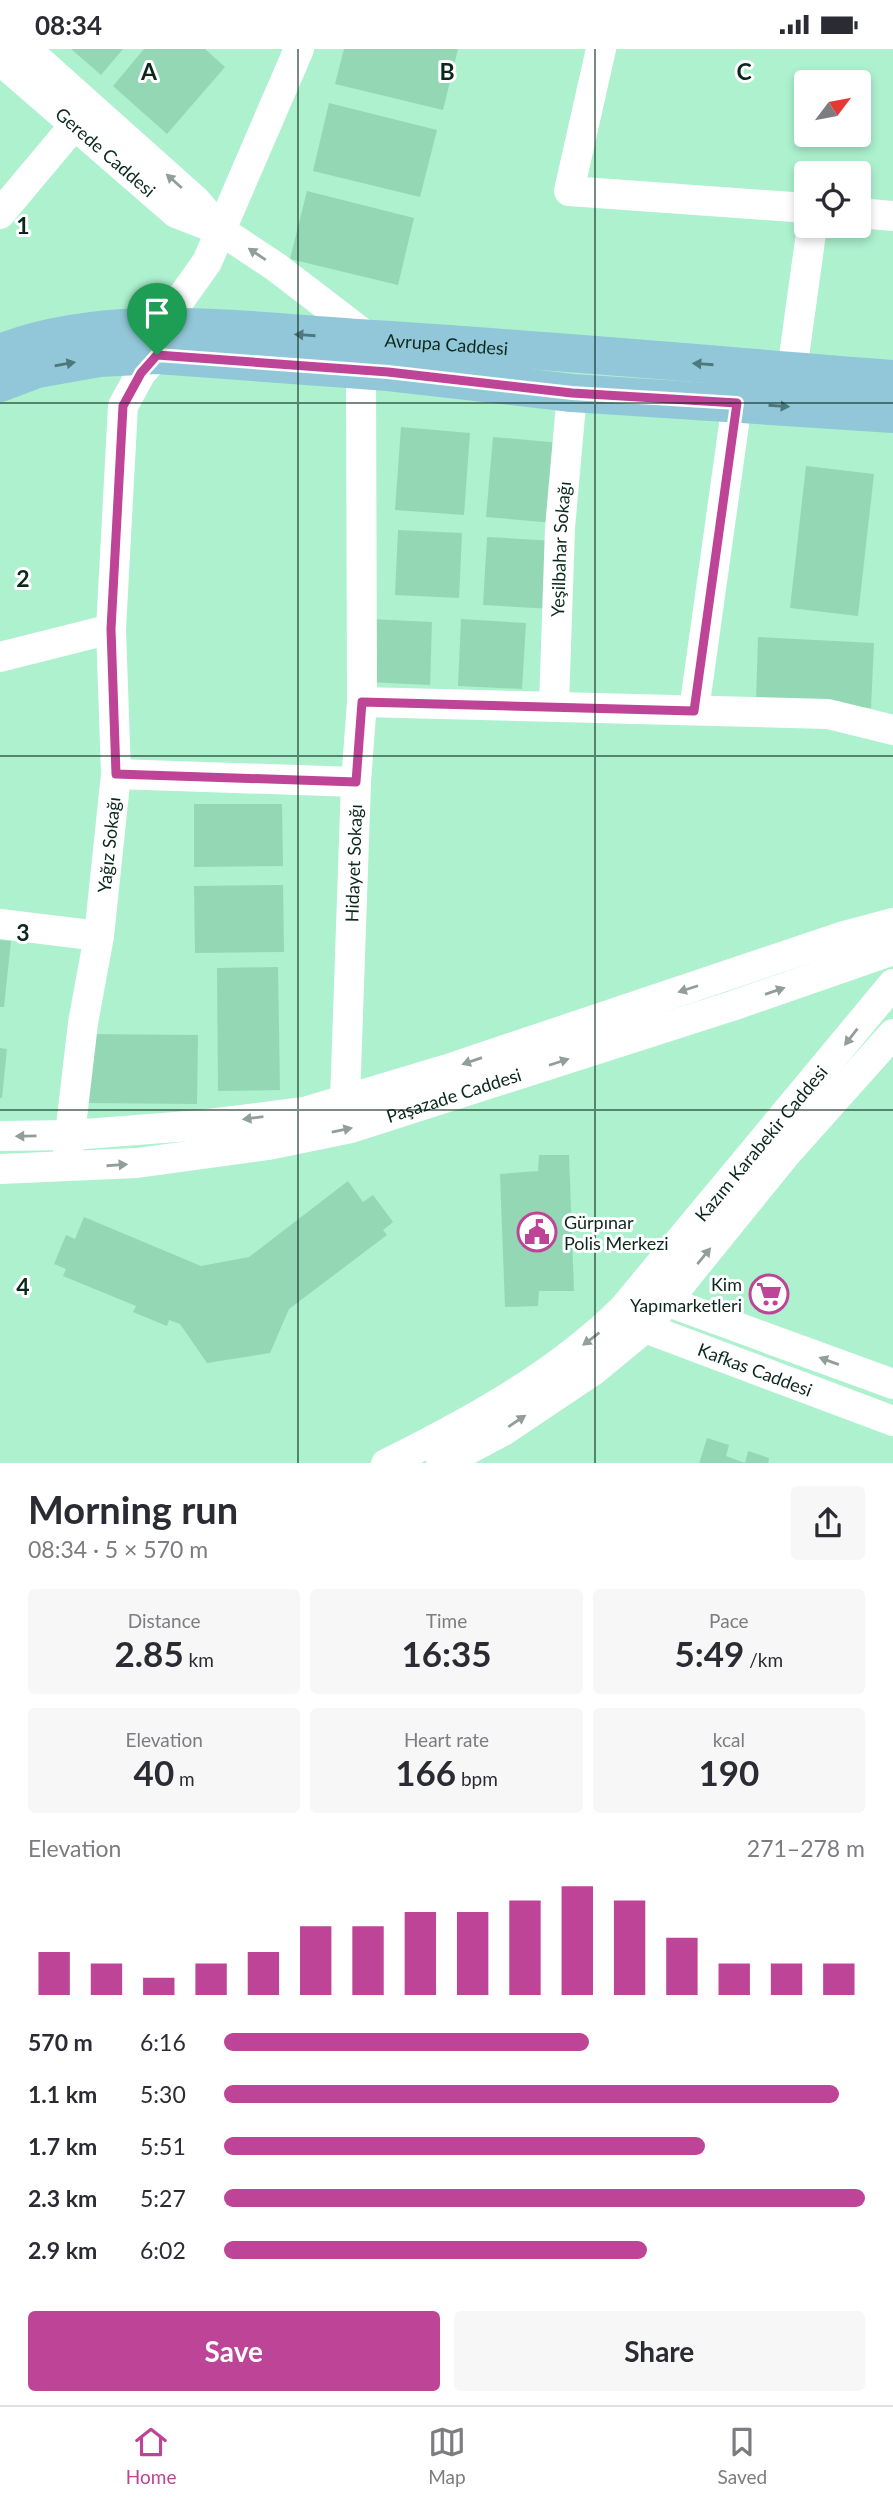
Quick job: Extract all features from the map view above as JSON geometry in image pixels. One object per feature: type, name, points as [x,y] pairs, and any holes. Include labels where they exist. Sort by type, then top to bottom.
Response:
[{"type":"main road","name":"Avrupa Caddesi","points":[[0,353],[61,335],[120,328],[158,341],[366,355],[792,371],[893,379]]},
{"type":"main road","name":"Avrupa Caddesi","points":[[0,383],[37,369],[99,358],[158,341]]},
{"type":"main road","name":"Avrupa Caddesi","points":[[366,355],[572,393],[893,414]]},
{"type":"street","name":"Gerede Caddesi","points":[[26,49],[82,115],[176,213],[220,230],[276,267],[366,355]]},
{"type":"street","name":"Yağız Sokağı","points":[[65,1168],[72,1135],[83,1023],[99,936],[116,774],[111,629],[123,406],[158,341],[207,262],[299,49]]},
{"type":"street","points":[[601,49],[569,191],[794,207]]},
{"type":"street","name":"Gerede Caddesi","points":[[0,61],[82,115]]},
{"type":"street","points":[[0,214],[82,115]]},
{"type":"street","points":[[871,213],[893,216]]},
{"type":"street","points":[[792,371],[810,238]]},
{"type":"street","name":"Hidayet Sokağı","points":[[345,1101],[356,782],[362,702],[366,355]]},
{"type":"street","name":"Yeşilbahar Sokağı","points":[[554,705],[560,529],[572,393]]},
{"type":"street","points":[[694,711],[737,403]]},
{"type":"street","points":[[0,657],[111,629]]},
{"type":"street","points":[[362,702],[554,705],[828,715],[893,730]]},
{"type":"street","points":[[116,774],[356,782]]},
{"type":"street","name":"Paşazade Caddesi","points":[[0,1136],[72,1135],[304,1112],[893,923]]},
{"type":"street","points":[[0,924],[99,936]]},
{"type":"street","name":"Paşazade Caddesi","points":[[0,1169],[137,1163],[351,1128],[732,1006],[893,950]]},
{"type":"street","name":"Kazım Karabekir Caddesi","points":[[450,1454],[503,1431],[594,1370],[636,1309],[893,984]]},
{"type":"street","points":[[667,1303],[785,1155],[893,1034]]},
{"type":"street","name":"Kafkas Caddesi","points":[[636,1309],[667,1303],[893,1384]]},
{"type":"street","name":"Kafkas Caddesi","points":[[636,1309],[893,1421]]},
{"type":"street","points":[[392,1463],[450,1454]]},
{"type":"building","points":[[71,49],[123,49],[101,75]]},
{"type":"building","points":[[144,49],[205,49],[225,67],[167,134],[113,86]]},
{"type":"building","points":[[344,49],[458,49],[443,110],[335,84]]},
{"type":"building","points":[[329,103],[437,130],[420,197],[313,171]]},
{"type":"building","points":[[307,191],[414,218],[398,285],[290,259]]},
{"type":"building","points":[[401,427],[470,433],[464,515],[395,510]]},
{"type":"building","points":[[493,437],[562,443],[555,523],[486,517]]},
{"type":"building","points":[[806,466],[874,474],[858,616],[790,608]]},
{"type":"building","points":[[398,530],[462,533],[459,598],[395,595]]},
{"type":"building","points":[[487,537],[555,541],[552,609],[483,605]]},
{"type":"building","points":[[370,619],[432,622],[430,685],[367,682]]},
{"type":"building","points":[[461,619],[526,623],[522,689],[458,686]]},
{"type":"building","points":[[758,637],[874,643],[871,708],[756,702]]},
{"type":"building","points":[[194,804],[282,804],[283,866],[194,867]]},
{"type":"building","points":[[283,885],[284,952],[195,953],[194,886]]},
{"type":"building","points":[[0,940],[11,941],[4,1007],[0,1007]]},
{"type":"building","points":[[278,967],[280,1090],[218,1091],[217,968]]},
{"type":"building","points":[[86,1034],[198,1035],[197,1104],[86,1103]]},
{"type":"building","points":[[0,1048],[7,1049],[2,1098],[0,1098]]},
{"type":"building","name":"Gürpınar Polis Merkezi","points":[[539,1155],[569,1155],[574,1291],[539,1291],[538,1306],[505,1307],[500,1174],[538,1171]]},
{"type":"building","points":[[348,1181],[363,1202],[373,1195],[393,1222],[383,1230],[387,1235],[289,1309],[270,1353],[207,1363],[180,1324],[169,1320],[167,1326],[133,1312],[136,1306],[63,1276],[66,1269],[54,1264],[66,1235],[75,1239],[84,1217],[201,1266],[249,1257]]},
{"type":"building","points":[[707,1438],[729,1445],[726,1456],[745,1463],[699,1463]]},
{"type":"building","points":[[748,1451],[769,1458],[768,1463],[745,1463]]},
{"type":"place","name":"Gürpınar Polis Merkezi","points":[[537,1232]]},
{"type":"place","name":"Kim Yapımarketleri","points":[[769,1294]]},
{"type":"route","points":[[157,355],[217,362],[388,372],[572,393],[737,403],[694,711],[554,705],[362,702],[356,782],[116,774],[111,629],[123,406],[141,373],[157,355]]}]
